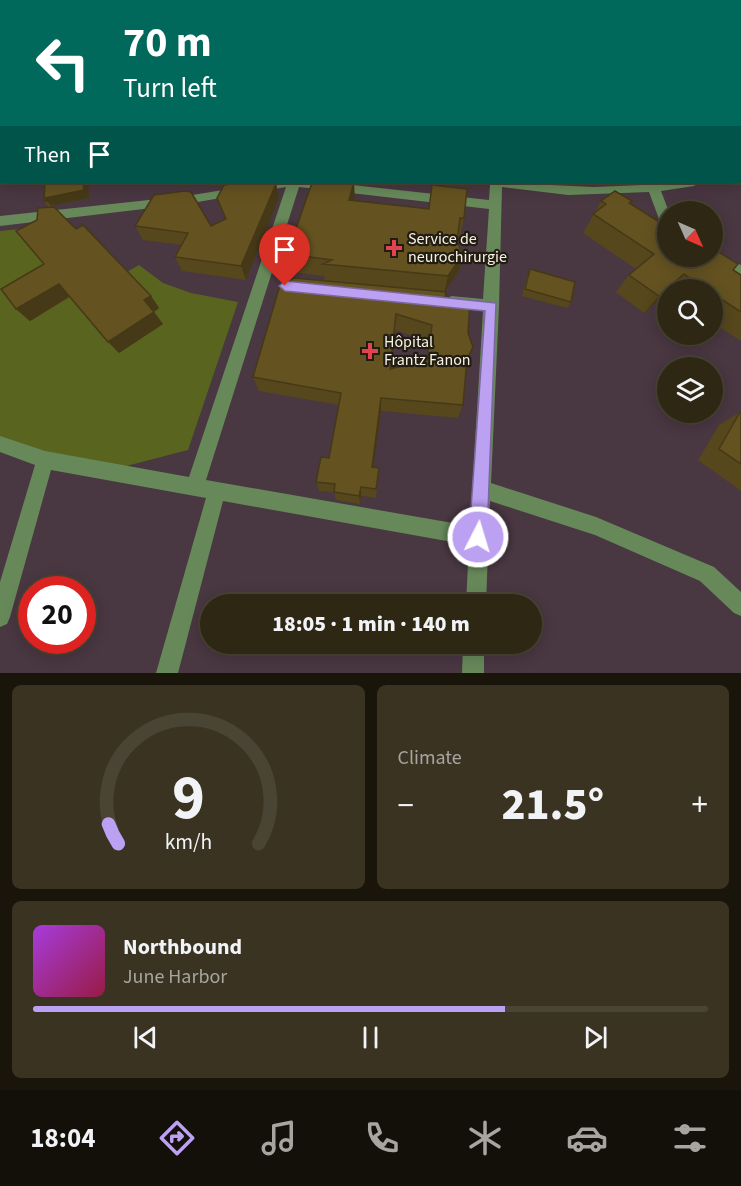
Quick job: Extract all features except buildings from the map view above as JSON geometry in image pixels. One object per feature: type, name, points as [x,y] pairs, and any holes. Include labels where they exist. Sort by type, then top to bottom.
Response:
[{"type":"lane","points":[[0,221],[186,200],[288,183]]},
{"type":"lane","points":[[195,487],[268,284],[294,183]]},
{"type":"lane","points":[[302,183],[495,206]]},
{"type":"lane","points":[[476,594],[492,306],[494,183]]},
{"type":"lane","points":[[504,183],[581,191],[679,183]]},
{"type":"lane","points":[[650,185],[657,201]]},
{"type":"lane","points":[[723,263],[741,270]]},
{"type":"lane","points":[[434,301],[492,306]]},
{"type":"lane","points":[[0,444],[45,460],[478,537]]},
{"type":"lane","points":[[0,617],[45,460]]},
{"type":"lane","points":[[482,489],[596,526],[706,574],[741,606]]},
{"type":"lane","points":[[167,673],[218,491]]},
{"type":"lane","points":[[473,673],[474,654]]},
{"type":"shaded area","name":"Hôpital Frantz Fanon","points":[[0,183],[741,183],[741,673],[0,673]]},
{"type":"green space","points":[[67,224],[56,277],[30,321],[70,296],[152,313],[159,308],[125,273],[139,265],[163,283],[191,293],[238,302],[188,450],[107,471],[0,444],[0,231]]},
{"type":"place","name":"Service de neurochirurgie","points":[[394,248]]},
{"type":"place","name":"Hôpital Frantz Fanon","points":[[370,351]]},
{"type":"route","points":[[285,286],[492,306],[478,537]]}]
